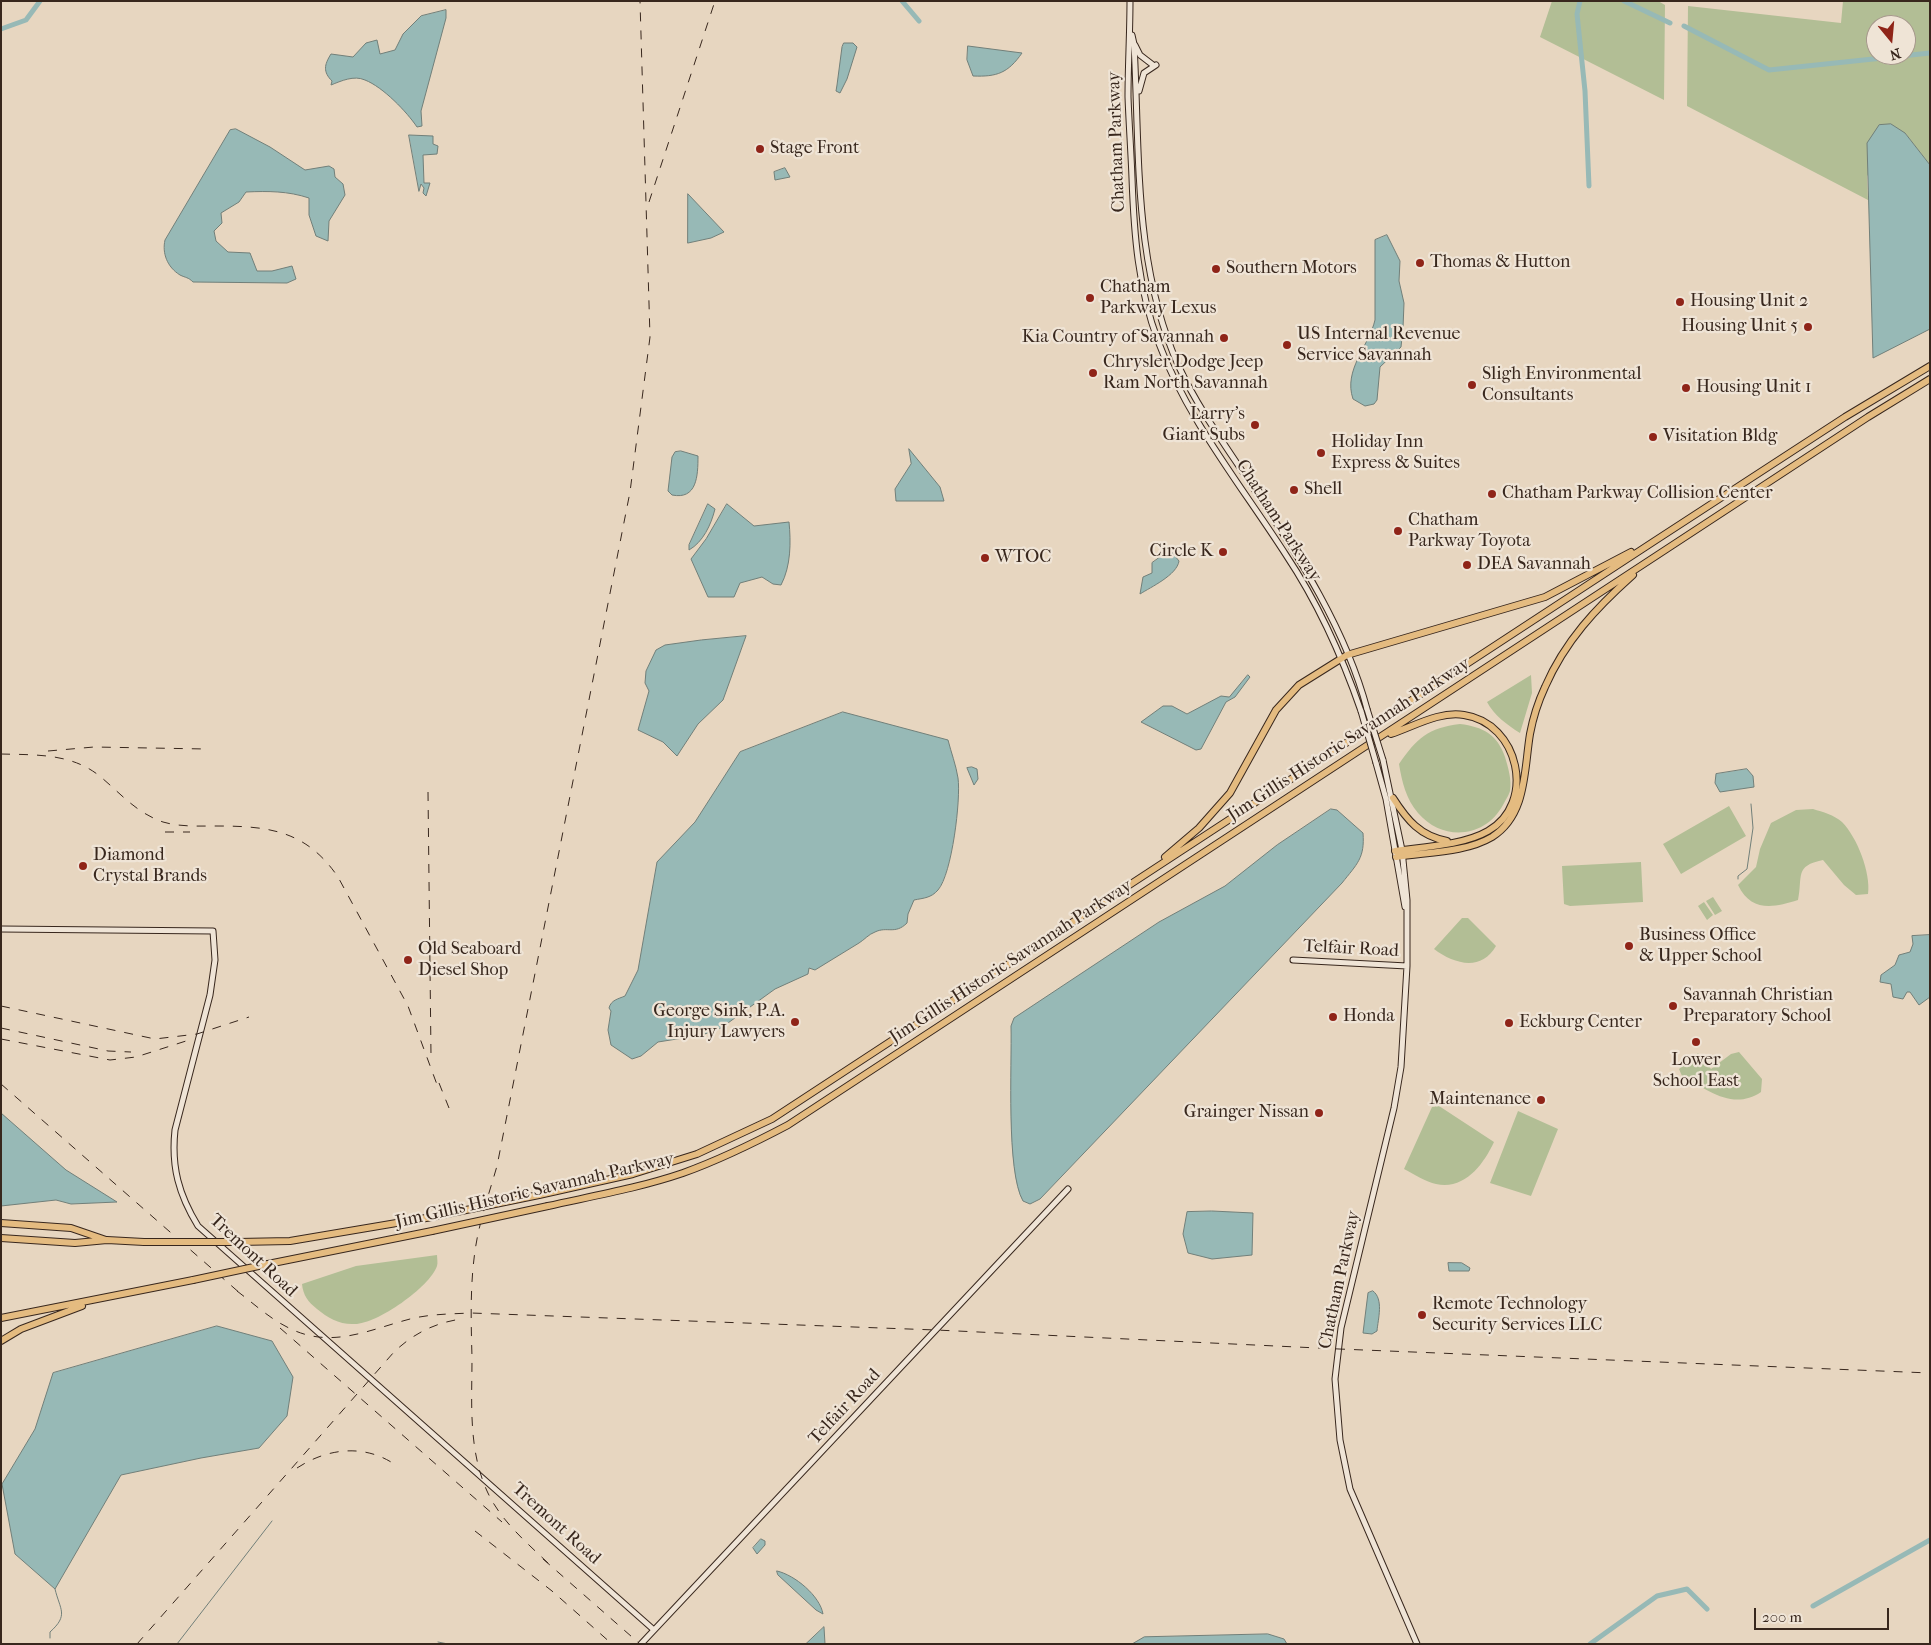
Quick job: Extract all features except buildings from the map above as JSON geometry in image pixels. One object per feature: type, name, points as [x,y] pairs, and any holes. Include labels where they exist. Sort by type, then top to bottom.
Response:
[{"type":"highway","name":"Jim Gillis Historic Savannah Parkway","points":[[1,1238],[75,1243],[107,1240],[144,1242],[290,1241],[432,1217],[633,1174],[680,1160],[726,1141],[772,1119],[1845,417],[1930,366]]},
{"type":"highway","name":"Jim Gillis Historic Savannah Parkway","points":[[1,1318],[432,1231],[630,1188],[683,1173],[736,1151],[788,1125],[1868,417],[1930,379]]},
{"type":"highway","points":[[1137,880],[1169,855],[1216,811],[1240,777],[1276,710],[1299,685],[1344,657],[1538,599],[1653,542]]},
{"type":"highway","points":[[1399,853],[1472,845],[1492,837],[1506,825],[1520,802],[1534,718],[1553,669],[1570,640],[1591,615],[1651,559]]},
{"type":"highway","points":[[1383,736],[1450,714],[1476,718],[1498,731],[1512,753],[1517,772],[1514,799],[1500,822],[1483,834],[1399,853]]},
{"type":"highway","points":[[1393,798],[1408,821],[1420,831],[1441,840],[1463,840]]},
{"type":"highway","points":[[1,1222],[71,1228],[107,1240]]},
{"type":"highway","points":[[1,1341],[21,1329],[56,1314],[109,1297]]},
{"type":"main road","name":"Chatham Parkway","points":[[1130,1],[1128,98],[1133,229],[1142,287],[1157,340],[1170,371],[1201,427],[1287,556],[1344,657]]},
{"type":"main road","name":"Chatham Parkway","points":[[1130,31],[1134,44],[1138,102],[1145,252],[1162,326],[1190,388],[1296,553],[1344,657],[1383,760],[1393,798],[1406,910],[1408,966],[1401,1067],[1394,1108],[1341,1328],[1335,1379],[1340,1440],[1350,1489],[1417,1644]]},
{"type":"main road","points":[[1134,44],[1140,55],[1154,65],[1146,71],[1141,79],[1138,102]]},
{"type":"main road","name":"Chatham Parkway","points":[[1364,710],[1399,853]]},
{"type":"main road","name":"Tremont Road","points":[[1,929],[213,931],[215,960],[210,994],[175,1130],[173,1147],[173,1162],[180,1193],[198,1226],[654,1630]]},
{"type":"main road","name":"Telfair Road","points":[[1293,960],[1408,966]]},
{"type":"main road","name":"Telfair Road","points":[[641,1644],[1068,1189]]},
{"type":"green space","points":[[1552,1],[1658,1],[1665,5],[1664,100],[1540,37]]},
{"type":"green space","points":[[1843,1],[1930,1],[1930,165],[1905,133],[1867,176],[1868,200],[1687,106],[1688,6],[1841,23]]},
{"type":"green space","points":[[1531,675],[1532,693],[1520,733],[1501,719],[1487,702]]},
{"type":"green space","points":[[1460,724],[1476,727],[1488,733],[1498,743],[1505,757],[1510,791],[1495,816],[1486,824],[1475,830],[1451,832],[1439,829],[1418,813],[1410,802],[1405,790],[1399,764],[1412,747],[1424,736],[1440,728]]},
{"type":"green space","points":[[1729,806],[1746,836],[1681,874],[1663,844]]},
{"type":"green space","points":[[1813,809],[1839,820],[1848,829],[1862,856],[1867,876],[1868,894],[1856,895],[1844,885],[1823,860],[1814,862],[1804,869],[1800,878],[1798,900],[1780,905],[1764,906],[1749,900],[1738,885],[1756,867],[1760,849],[1771,823],[1796,810]]},
{"type":"green space","points":[[1641,862],[1643,902],[1570,906],[1564,904],[1562,866]]},
{"type":"green space","points":[[1713,897],[1722,911],[1715,915],[1706,901]]},
{"type":"green space","points":[[1704,902],[1713,915],[1707,920],[1698,906]]},
{"type":"green space","points":[[1462,918],[1468,918],[1496,946],[1483,960],[1467,963],[1458,961],[1450,959],[1434,949]]},
{"type":"green space","points":[[1739,1052],[1762,1079],[1761,1092],[1751,1097],[1731,1099],[1721,1096],[1682,1076],[1679,1069],[1698,1053],[1711,1069],[1731,1054]]},
{"type":"green space","points":[[1439,1106],[1494,1142],[1472,1174],[1456,1183],[1446,1185],[1428,1182],[1404,1169],[1432,1107]]},
{"type":"green space","points":[[1518,1111],[1558,1129],[1531,1196],[1490,1183]]},
{"type":"green space","points":[[437,1255],[437,1266],[432,1275],[414,1294],[389,1311],[365,1322],[350,1324],[330,1318],[306,1298],[302,1284],[356,1266]]},
{"type":"water","points":[[446,10],[446,18],[421,111],[422,126],[417,127],[394,100],[372,83],[352,78],[331,85],[332,81],[327,75],[326,68],[331,54],[353,57],[366,43],[377,40],[380,54],[395,50],[403,34],[421,16]]},
{"type":"water","points":[[844,43],[853,43],[857,47],[847,79],[840,93],[836,91]]},
{"type":"water","points":[[968,46],[1022,53],[1012,65],[1001,72],[989,76],[973,76],[967,60]]},
{"type":"water","points":[[1891,124],[1905,133],[1930,165],[1930,329],[1873,358],[1867,143],[1879,125]]},
{"type":"water","points":[[236,129],[270,147],[305,170],[329,166],[334,169],[335,177],[343,184],[345,195],[329,221],[328,241],[316,236],[309,215],[309,198],[278,192],[246,192],[239,202],[221,213],[222,223],[214,231],[216,241],[228,252],[250,253],[257,271],[272,271],[292,266],[296,279],[287,283],[193,282],[176,272],[166,259],[164,250],[165,240],[230,130]]},
{"type":"water","points":[[409,135],[433,136],[433,144],[438,146],[437,154],[423,155],[424,183],[430,183],[426,196],[423,193],[424,188],[421,184],[419,191]]},
{"type":"water","points":[[785,168],[790,177],[775,180],[774,172]]},
{"type":"water","points":[[688,194],[724,232],[711,238],[688,243]]},
{"type":"water","points":[[1387,235],[1400,261],[1399,281],[1404,303],[1401,347],[1380,367],[1377,400],[1374,404],[1365,406],[1353,399],[1351,378],[1375,320],[1375,240]]},
{"type":"water","points":[[909,449],[940,487],[944,501],[896,501],[895,489],[911,464]]},
{"type":"water","points":[[681,451],[698,456],[694,485],[687,494],[680,496],[672,495],[668,491],[672,457],[675,452]]},
{"type":"water","points":[[708,504],[715,509],[711,521],[702,538],[689,550],[689,545]]},
{"type":"water","points":[[727,504],[754,526],[789,522],[790,554],[787,570],[781,585],[773,584],[762,577],[740,583],[734,597],[708,597],[691,559],[706,539]]},
{"type":"water","points":[[1170,550],[1179,561],[1174,571],[1140,594],[1143,577],[1152,573],[1152,563]]},
{"type":"water","points":[[746,636],[723,700],[698,724],[677,756],[663,742],[638,730],[649,691],[645,683],[646,671],[656,650],[665,645]]},
{"type":"water","points":[[1248,675],[1250,677],[1235,697],[1226,702],[1201,749],[1196,750],[1141,722],[1163,706],[1172,706],[1187,714],[1221,696],[1229,697]]},
{"type":"water","points":[[843,712],[948,740],[958,778],[957,818],[947,869],[938,890],[930,896],[914,900],[908,914],[907,923],[903,927],[895,930],[879,930],[815,970],[809,968],[808,974],[775,989],[721,1028],[702,1035],[658,1042],[641,1056],[632,1059],[611,1045],[608,1030],[611,1011],[609,1008],[613,1001],[625,996],[638,970],[657,862],[695,822],[740,752]]},
{"type":"water","points":[[967,768],[977,769],[978,779],[974,785]]},
{"type":"water","points":[[1747,769],[1753,776],[1754,787],[1720,792],[1715,783],[1716,774]]},
{"type":"water","points":[[1331,809],[1337,810],[1363,833],[1363,849],[1352,871],[1040,1199],[1030,1204],[1023,1201],[1014,1166],[1012,1143],[1011,1026],[1014,1018],[1159,922],[1225,886],[1277,845]]},
{"type":"water","points":[[1930,935],[1930,997],[1919,1005],[1910,992],[1907,992],[1903,999],[1893,997],[1891,984],[1880,982],[1881,975],[1895,965],[1899,955],[1910,952],[1913,944],[1912,936]]},
{"type":"water","points":[[1,1113],[66,1170],[117,1202],[71,1204],[56,1200],[1,1206]]},
{"type":"water","points":[[1187,1212],[1253,1213],[1252,1255],[1212,1259],[1188,1253],[1183,1234]]},
{"type":"water","points":[[1448,1263],[1462,1263],[1470,1268],[1469,1271],[1449,1271]]},
{"type":"water","points":[[1373,1291],[1379,1304],[1377,1331],[1372,1334],[1363,1333],[1368,1293]]},
{"type":"water","points":[[217,1326],[272,1341],[293,1377],[287,1416],[259,1448],[121,1475],[55,1589],[15,1554],[2,1484],[35,1429],[53,1373]]},
{"type":"water","points":[[761,1539],[765,1541],[765,1545],[757,1554],[753,1548]]},
{"type":"water","points":[[777,1571],[784,1573],[806,1587],[817,1600],[823,1614],[816,1610],[778,1575]]},
{"type":"water","points":[[824,1627],[825,1644],[806,1644]]},
{"type":"water","points":[[1268,1634],[1284,1639],[1287,1644],[1132,1644],[1144,1637]]},
{"type":"waterway","points":[[1,29],[26,20],[40,1]]},
{"type":"waterway","points":[[902,1],[919,21]]},
{"type":"waterway","points":[[1580,1],[1577,14],[1585,91],[1589,186]]},
{"type":"waterway","points":[[1624,1],[1670,23]]},
{"type":"waterway","points":[[1684,26],[1769,70],[1930,53]]},
{"type":"waterway","points":[[1738,879],[1738,876],[1747,869],[1753,828],[1751,804]]},
{"type":"waterway","points":[[177,1644],[272,1521]]},
{"type":"waterway","points":[[1813,1606],[1930,1540]]},
{"type":"waterway","points":[[50,1638],[50,1632],[60,1621],[62,1612],[55,1589]]},
{"type":"waterway","points":[[1590,1644],[1657,1596],[1687,1589],[1707,1609]]},
{"type":"waterway","points":[[438,1642],[448,1644]]},
{"type":"railway","points":[[548,1563],[514,1530],[499,1512],[492,1502],[481,1475],[472,1425],[472,1277],[484,1208],[497,1166],[630,492],[650,337],[640,1]]},
{"type":"railway","points":[[649,202],[715,1]]},
{"type":"railway","points":[[48,751],[94,747],[206,749]]},
{"type":"railway","points":[[1,754],[41,755],[79,764],[102,778],[145,814],[169,824],[253,827],[284,834],[299,840],[313,849],[326,861],[338,877],[408,1006],[439,1090]]},
{"type":"railway","points":[[428,792],[431,1055]]},
{"type":"railway","points":[[165,832],[190,832]]},
{"type":"railway","points":[[1,1006],[155,1039],[197,1034],[249,1017]]},
{"type":"railway","points":[[1,1028],[108,1051],[131,1052]]},
{"type":"railway","points":[[1,1039],[110,1060],[136,1057],[186,1041]]},
{"type":"railway","points":[[439,1083],[449,1108]]},
{"type":"railway","points":[[1,1084],[242,1295]]},
{"type":"railway","points":[[237,1291],[267,1315],[287,1327],[303,1334],[318,1337],[349,1336],[425,1316],[471,1313],[936,1330],[1339,1349],[1930,1373]]},
{"type":"railway","points":[[137,1644],[394,1352],[409,1339],[425,1330],[442,1323],[461,1319]]},
{"type":"railway","points":[[280,1328],[502,1522]]},
{"type":"railway","points":[[297,1468],[320,1457],[344,1451],[368,1453],[380,1456],[391,1462]]},
{"type":"railway","points":[[475,1531],[552,1591],[612,1644]]},
{"type":"railway","points":[[543,1559],[640,1644]]},
{"type":"place","name":"Stage Front","points":[[760,149]]},
{"type":"place","name":"Thomas & Hutton","points":[[1420,263]]},
{"type":"place","name":"Southern Motors","points":[[1216,269]]},
{"type":"place","name":"Chatham Parkway Lexus","points":[[1090,298]]},
{"type":"place","name":"Housing Unit 2","points":[[1680,302]]},
{"type":"place","name":"Housing Unit 5","points":[[1808,327]]},
{"type":"place","name":"Kia Country of Savannah","points":[[1224,338]]},
{"type":"place","name":"US Internal Revenue Service Savannah","points":[[1287,345]]},
{"type":"place","name":"Chrysler Dodge Jeep Ram North Savannah","points":[[1093,373]]},
{"type":"place","name":"Sligh Environmental Consultants","points":[[1472,385]]},
{"type":"place","name":"Housing Unit 1","points":[[1686,388]]},
{"type":"place","name":"Larry's Giant Subs","points":[[1255,425]]},
{"type":"place","name":"Visitation Bldg","points":[[1653,437]]},
{"type":"place","name":"Holiday Inn Express & Suites","points":[[1321,453]]},
{"type":"place","name":"Shell","points":[[1294,490]]},
{"type":"place","name":"Chatham Parkway Collision Center","points":[[1492,494]]},
{"type":"place","name":"Chatham Parkway Toyota","points":[[1398,531]]},
{"type":"place","name":"Circle K","points":[[1223,552]]},
{"type":"place","name":"WTOC","points":[[985,558]]},
{"type":"place","name":"DEA Savannah","points":[[1467,565]]},
{"type":"place","name":"Diamond Crystal Brands","points":[[83,866]]},
{"type":"place","name":"Business Office & Upper School","points":[[1629,946]]},
{"type":"place","name":"Old Seaboard Diesel Shop","points":[[408,960]]},
{"type":"place","name":"Savannah Christian Preparatory School","points":[[1673,1006]]},
{"type":"place","name":"Honda","points":[[1333,1017]]},
{"type":"place","name":"George Sink, P.A. Injury Lawyers","points":[[795,1022]]},
{"type":"place","name":"Eckburg Center","points":[[1509,1023]]},
{"type":"place","name":"Lower School East","points":[[1696,1042]]},
{"type":"place","name":"Maintenance","points":[[1541,1100]]},
{"type":"place","name":"Grainger Nissan","points":[[1319,1113]]},
{"type":"place","name":"Remote Technology Security Services LLC","points":[[1422,1315]]}]
